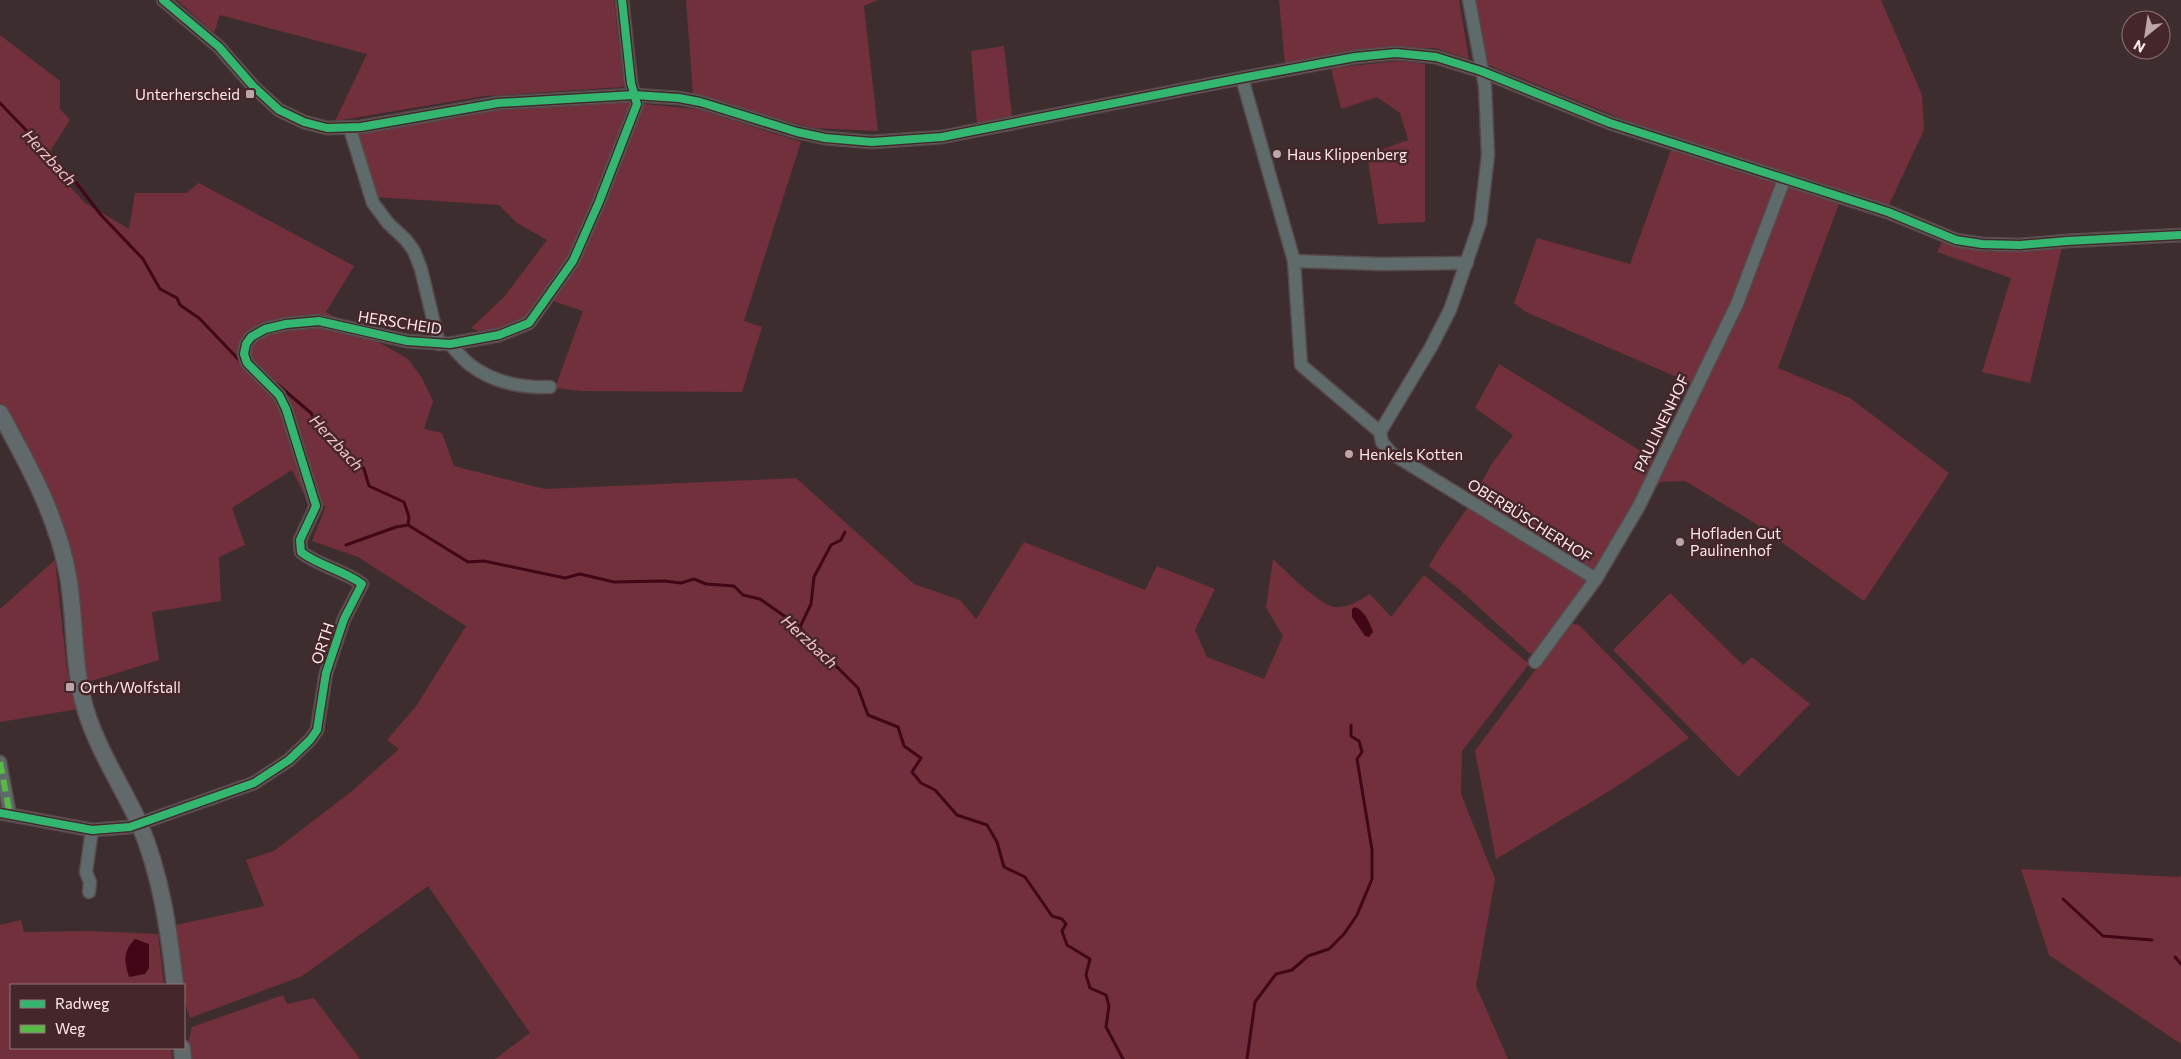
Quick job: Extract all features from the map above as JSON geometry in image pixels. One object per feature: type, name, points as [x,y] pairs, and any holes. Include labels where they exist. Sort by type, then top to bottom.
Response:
[{"type":"main road","points":[[0,413],[56,527],[68,578],[79,684],[86,712],[139,824],[160,893],[168,930],[175,984]]},
{"type":"street","points":[[163,0],[220,47],[254,87],[279,110],[304,122],[318,126],[350,129],[498,102],[634,95],[700,102],[796,132],[825,138],[872,142],[942,137],[1355,57],[1396,53],[1436,57],[1481,71],[1610,122],[1784,180],[1888,212],[1956,240],[1982,244],[2020,246],[2067,241],[2181,235]]},
{"type":"street","name":"HERSCHEID","points":[[286,409],[279,395],[247,362],[244,354],[246,344],[251,337],[265,328],[319,321],[407,341],[444,344],[498,335],[529,322],[573,261],[599,202],[637,104],[631,83],[622,0]]},
{"type":"street","points":[[1380,432],[1446,318],[1480,223],[1488,155],[1485,86],[1469,0]]},
{"type":"street","name":"OBERBÜSCHERHOF","points":[[1242,78],[1294,261],[1301,365],[1380,432],[1382,442],[1391,454],[1596,580]]},
{"type":"street","name":"HERSCHEID","points":[[350,129],[373,202],[388,223],[406,240],[414,251],[422,269],[444,344],[469,364],[484,373],[515,386],[550,387]]},
{"type":"street","name":"PAULINENHOF","points":[[1535,662],[1596,580],[1638,506],[1737,304],[1784,180]]},
{"type":"street","points":[[1294,261],[1381,264],[1467,263]]},
{"type":"street","name":"ORTH","points":[[139,824],[254,783],[289,760],[310,740],[317,730],[326,673],[344,619],[362,584],[354,578],[312,561],[301,552],[300,540],[316,506],[286,409]]},
{"type":"street","points":[[0,762],[5,814],[92,830],[130,827],[139,824]]},
{"type":"street","points":[[88,892],[90,882],[86,872],[92,830]]},
{"type":"shaded area","points":[[177,0],[614,0],[624,87],[485,96],[335,121],[367,54],[220,15],[214,33]]},
{"type":"shaded area","points":[[686,0],[878,0],[864,6],[878,131],[813,128],[693,95]]},
{"type":"shaded area","points":[[1279,0],[1459,0],[1469,59],[1435,48],[1399,48],[1285,65]]},
{"type":"shaded area","points":[[1475,0],[1881,0],[1922,95],[1924,130],[1888,207],[1660,134],[1486,64]]},
{"type":"shaded area","points":[[0,35],[60,81],[60,109],[70,120],[45,159],[85,203],[129,229],[135,193],[186,193],[199,183],[354,266],[326,312],[408,359],[422,378],[433,401],[424,429],[442,433],[454,466],[545,489],[796,478],[914,584],[960,600],[976,619],[1024,542],[1145,590],[1157,566],[1215,589],[1195,630],[1207,657],[1264,679],[1283,636],[1266,608],[1273,559],[1302,586],[1328,605],[1334,607],[1349,605],[1370,594],[1391,617],[1424,575],[1529,664],[1462,751],[1461,794],[1495,879],[1476,986],[1508,1059],[495,1059],[530,1033],[428,886],[302,976],[190,1018],[185,1003],[185,984],[183,984],[176,925],[264,906],[246,860],[274,851],[352,791],[399,749],[387,740],[417,705],[466,626],[358,557],[312,541],[326,506],[310,506],[292,470],[232,508],[245,545],[219,557],[221,601],[152,612],[159,660],[85,683],[68,545],[16,429],[0,402]]},
{"type":"shaded area","points":[[1004,46],[1012,116],[977,124],[971,51]]},
{"type":"shaded area","points":[[1399,61],[1425,64],[1425,222],[1378,224],[1367,155],[1408,140],[1400,113],[1377,97],[1341,109],[1331,68]]},
{"type":"shaded area","points":[[628,102],[632,109],[571,255],[527,316],[513,327],[478,331],[471,328],[504,297],[547,240],[517,223],[499,205],[375,197],[357,134],[500,108]]},
{"type":"shaded area","points":[[644,104],[697,109],[801,142],[744,321],[762,327],[742,392],[581,391],[555,388],[583,311],[550,300],[579,261]]},
{"type":"shaded area","points":[[1671,150],[1777,184],[1733,304],[1693,384],[1526,312],[1514,303],[1537,238],[1630,264]]},
{"type":"shaded area","points":[[1787,186],[1840,201],[1778,368],[1850,398],[1949,473],[1864,601],[1753,522],[1685,481],[1660,482],[1629,531]]},
{"type":"shaded area","points":[[1943,241],[1990,252],[2062,247],[2030,383],[1982,372],[2011,278],[1937,252]]},
{"type":"shaded area","points":[[1499,364],[1657,461],[1629,513],[1592,572],[1472,500],[1491,465],[1513,435],[1475,408]]},
{"type":"shaded area","points":[[1470,504],[1594,580],[1534,654],[1529,653],[1460,590],[1429,566]]},
{"type":"shaded area","points":[[55,560],[67,671],[78,709],[0,722],[0,609]]},
{"type":"shaded area","points":[[1670,593],[1743,665],[1752,657],[1810,704],[1738,777],[1613,650]]},
{"type":"shaded area","points":[[1355,607],[1364,614],[1370,625],[1373,632],[1369,637],[1365,636],[1352,617],[1352,609]]},
{"type":"shaded area","points":[[1570,623],[1579,625],[1689,738],[1611,790],[1496,859],[1475,751]]},
{"type":"shaded area","points":[[2021,869],[2180,877],[2181,875],[2181,1044],[2049,955]]},
{"type":"shaded area","points":[[21,920],[24,932],[90,931],[158,934],[164,984],[10,984],[10,1049],[171,1049],[172,1059],[0,1059],[0,925]]},
{"type":"shaded area","points":[[135,939],[149,944],[149,968],[145,974],[129,977],[126,956],[128,948]]},
{"type":"shaded area","points":[[283,995],[287,1004],[314,998],[360,1059],[189,1059],[188,1044],[192,1027]]},
{"type":"waterway","name":"Herzbach","points":[[0,103],[74,180],[101,215],[143,259],[160,289],[177,298],[180,305],[199,318],[241,362]]},
{"type":"waterway","name":"Herzbach","points":[[277,384],[311,413],[316,422],[324,426],[345,448],[348,455],[364,469],[369,486],[404,502],[409,517],[408,525],[468,562],[484,561],[565,578],[580,574],[614,582],[664,581],[681,583],[694,579],[706,584],[734,586],[743,595],[760,599],[800,627],[807,637],[858,688],[868,715],[898,727],[904,746],[921,758],[912,772],[921,783],[935,790],[957,815],[987,825],[997,842],[1004,867],[1025,877],[1052,916],[1062,919],[1066,924],[1062,931],[1067,945],[1090,959],[1086,975],[1090,988],[1106,995],[1109,1006],[1106,1027],[1123,1059]]},
{"type":"waterway","points":[[346,545],[396,527],[408,525]]},
{"type":"waterway","points":[[800,627],[811,604],[814,577],[831,545],[841,540],[845,532]]},
{"type":"waterway","points":[[1247,1059],[1255,1002],[1276,974],[1292,970],[1308,956],[1329,949],[1344,934],[1357,915],[1372,879],[1372,850],[1357,759],[1362,752],[1359,741],[1351,736],[1351,725]]},
{"type":"waterway","points":[[2063,899],[2103,936],[2152,940]]},
{"type":"waterway","points":[[2175,957],[2181,964]]},
{"type":"marked path","points":[[0,762],[10,815]]},
{"type":"cycle path","points":[[163,0],[219,47],[254,87],[279,110],[304,122],[327,128],[361,127],[498,103],[634,95],[679,98],[700,102],[797,132],[825,138],[872,142],[942,137],[1355,57],[1396,53],[1436,57],[1481,71],[1610,123],[1888,212],[1956,240],[1982,244],[2020,245],[2181,235]]},
{"type":"cycle path","points":[[0,813],[92,830],[130,827],[254,783],[289,760],[310,740],[317,730],[326,673],[344,619],[362,584],[301,552],[300,540],[316,506],[286,409],[279,395],[247,363],[244,354],[246,344],[251,337],[265,329],[286,324],[319,321],[407,341],[450,344],[499,335],[529,323],[573,261],[599,202],[637,104],[631,83],[622,0]]},
{"type":"place","name":"Unterherscheid","points":[[250,94]]},
{"type":"place","name":"Haus Klippenberg","points":[[1277,154]]},
{"type":"place","name":"Henkels Kotten","points":[[1349,454]]},
{"type":"place","name":"Hofladen Gut Paulinenhof","points":[[1680,542]]},
{"type":"place","name":"Orth/Wolfstall","points":[[70,687]]}]
